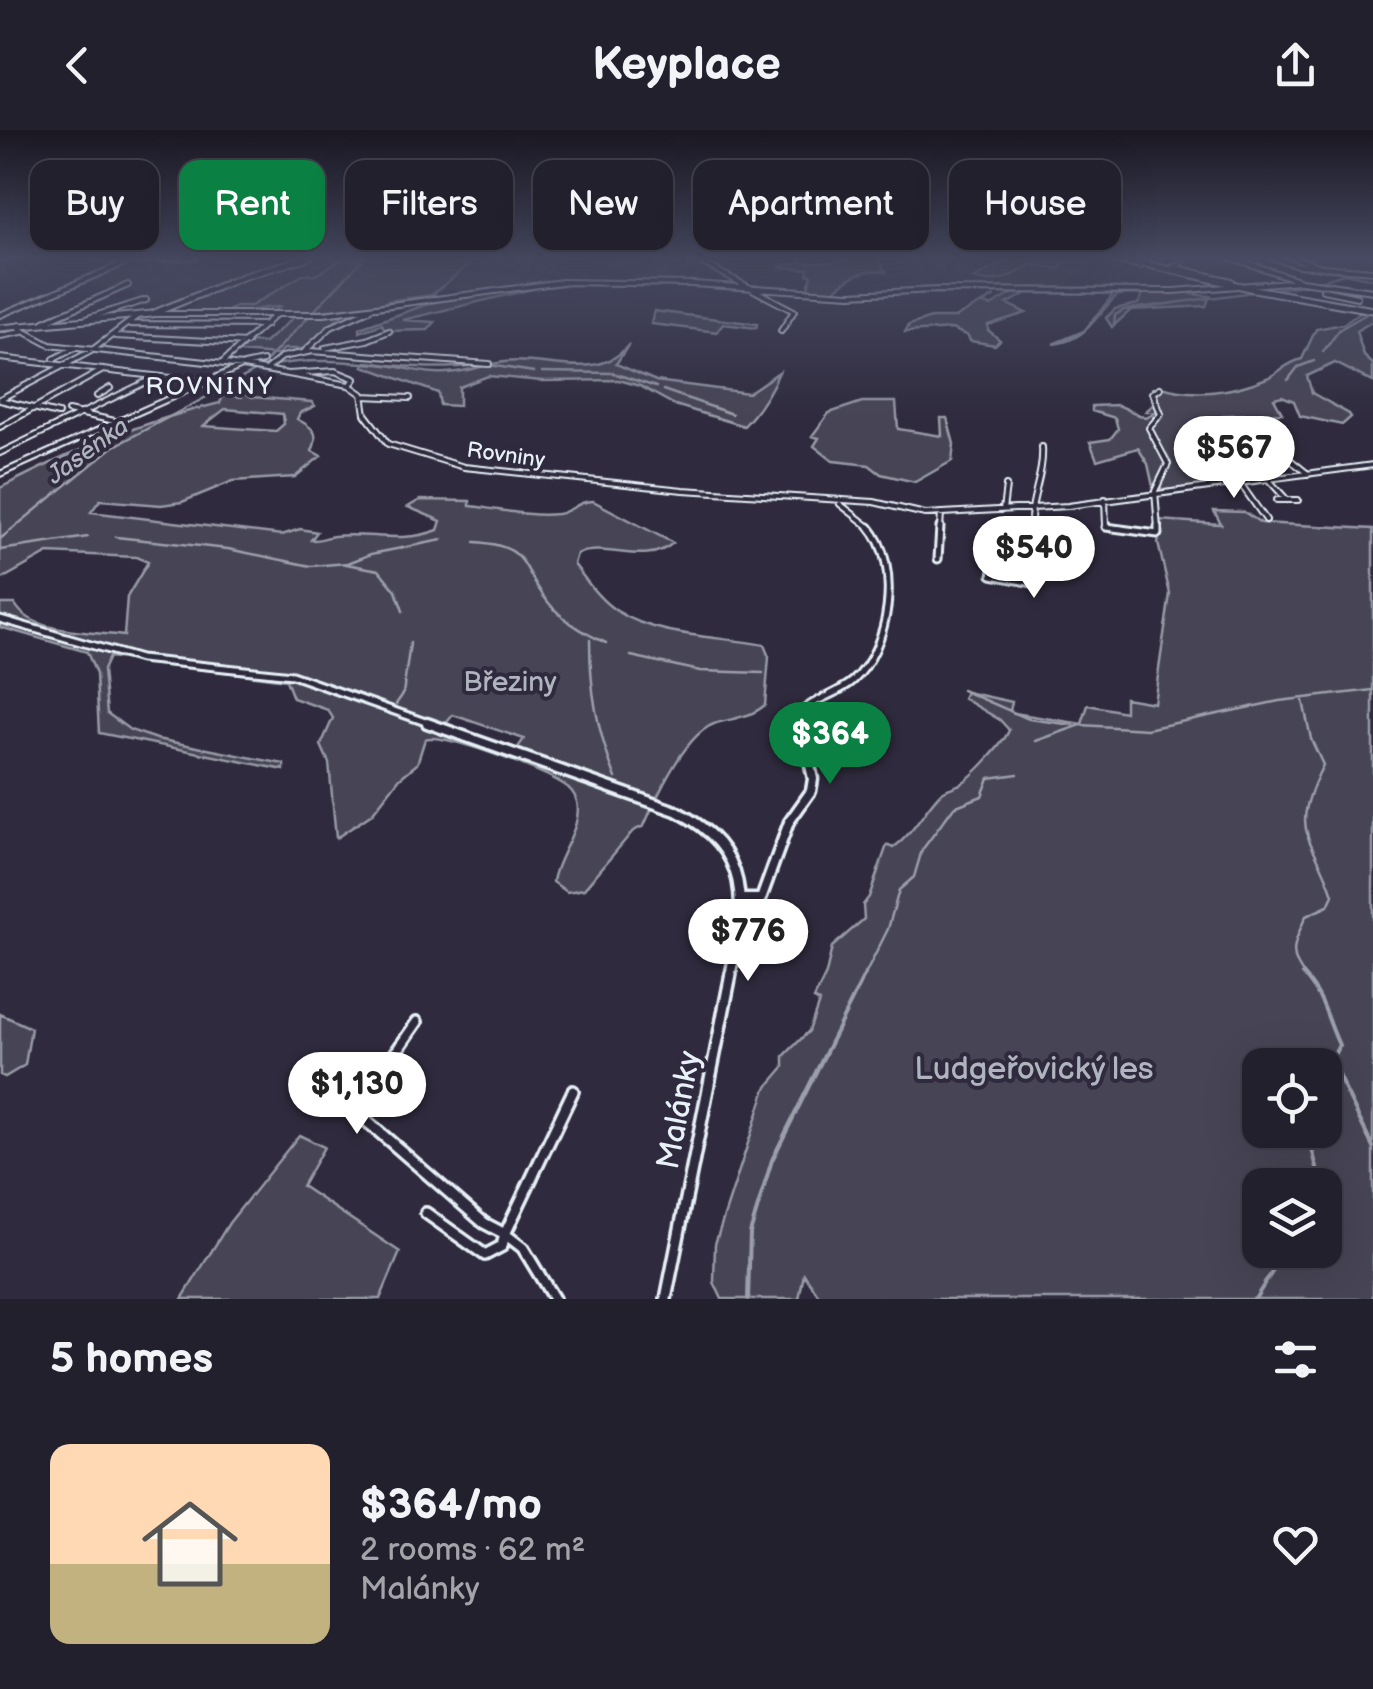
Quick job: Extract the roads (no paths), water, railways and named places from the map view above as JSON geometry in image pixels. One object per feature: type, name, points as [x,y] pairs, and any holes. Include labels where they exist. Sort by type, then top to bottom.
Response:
[{"type":"main road","points":[[0,328],[158,312]]},
{"type":"street","points":[[44,322],[68,312]]},
{"type":"street","points":[[88,318],[109,312]]},
{"type":"street","points":[[155,313],[275,316],[335,312]]},
{"type":"street","points":[[307,352],[329,328],[364,312]]},
{"type":"street","points":[[781,331],[794,312]]},
{"type":"street","points":[[0,399],[92,350],[136,316]]},
{"type":"street","points":[[221,363],[248,344],[275,316]]},
{"type":"street","points":[[127,324],[266,325]]},
{"type":"street","points":[[0,336],[22,328],[43,343],[74,348],[221,363],[286,375],[350,385],[356,379],[338,371],[286,375]]},
{"type":"street","points":[[266,371],[282,357],[367,340],[389,330]]},
{"type":"street","points":[[114,336],[248,344]]},
{"type":"street","points":[[54,359],[74,348]]},
{"type":"street","points":[[307,352],[489,364]]},
{"type":"street","points":[[0,358],[207,382]]},
{"type":"street","points":[[0,474],[243,366],[263,361]]},
{"type":"street","points":[[0,427],[103,370]]},
{"type":"street","points":[[0,453],[157,376]]},
{"type":"street","name":"Rovniny","points":[[350,385],[363,396],[365,414],[388,444],[464,466],[874,502],[918,513],[1030,508],[1373,466]]},
{"type":"street","points":[[97,396],[110,388]]},
{"type":"street","points":[[1105,500],[1106,527],[1158,534],[1155,493],[1168,464],[1149,428],[1160,414],[1153,393],[1160,388]]},
{"type":"street","points":[[104,392],[119,396]]},
{"type":"street","points":[[153,396],[164,401]]},
{"type":"street","points":[[363,396],[410,398]]},
{"type":"street","points":[[0,399],[58,414]]},
{"type":"street","points":[[68,411],[117,422]]},
{"type":"street","points":[[1275,436],[1257,435],[1309,475]]},
{"type":"street","points":[[998,546],[992,575],[1033,583],[1037,556],[1030,508],[1044,456],[1042,447]]},
{"type":"street","points":[[1268,480],[1287,500]]},
{"type":"street","points":[[1240,483],[1266,520]]},
{"type":"street","points":[[1003,510],[1006,486]]},
{"type":"street","points":[[1277,500],[1298,500]]},
{"type":"street","points":[[751,925],[789,822],[812,788],[800,714],[805,707],[841,690],[860,674],[883,629],[887,596],[885,550],[860,516],[840,502]]},
{"type":"street","points":[[938,559],[941,513]]},
{"type":"street","points":[[0,619],[146,660],[292,675],[666,807],[700,822],[718,839],[736,870],[743,899],[762,898]]},
{"type":"street","name":"Malánky","points":[[666,1299],[743,899]]},
{"type":"street","points":[[417,1022],[355,1110],[484,1223],[523,1248],[554,1299]]},
{"type":"street","points":[[426,1213],[485,1255],[502,1246],[504,1234],[573,1091]]},
{"type":"waterway","name":"Jasénka","points":[[260,368],[313,312]]},
{"type":"waterway","points":[[1114,325],[1115,315],[1121,312]]},
{"type":"waterway","points":[[1323,352],[1340,329],[1368,313]]},
{"type":"waterway","points":[[275,365],[326,361],[425,367],[475,365]]},
{"type":"waterway","points":[[1288,380],[1298,367],[1314,361]]},
{"type":"waterway","points":[[488,365],[534,372]]},
{"type":"waterway","name":"Jasénka","points":[[0,539],[113,447],[255,371]]},
{"type":"waterway","points":[[542,372],[613,373],[656,387]]},
{"type":"waterway","points":[[663,390],[732,414]]},
{"type":"waterway","points":[[214,394],[242,397]]},
{"type":"waterway","points":[[0,550],[88,537]]},
{"type":"waterway","points":[[116,537],[228,549],[311,566],[348,563],[371,554],[442,540]]},
{"type":"waterway","points":[[475,542],[515,553],[554,609],[574,626],[606,643]]},
{"type":"waterway","points":[[346,564],[379,570],[396,591],[403,611]]},
{"type":"waterway","points":[[590,640],[596,710],[616,778]]},
{"type":"waterway","points":[[396,704],[403,694],[410,643]]},
{"type":"waterway","points":[[631,656],[700,671],[763,673]]},
{"type":"waterway","points":[[962,690],[1029,719],[1073,725]]},
{"type":"waterway","points":[[1036,741],[1081,725],[1147,729],[1279,701],[1373,690]]},
{"type":"waterway","points":[[1303,701],[1311,739],[1323,765],[1307,807],[1307,834],[1333,895],[1328,906],[1306,916],[1296,940],[1294,955],[1306,977]]},
{"type":"waterway","points":[[864,977],[888,929],[899,890],[914,877],[922,850],[954,807],[982,796],[989,778],[1018,774]]},
{"type":"waterway","points":[[748,1299],[750,1233],[772,1160],[865,974]]},
{"type":"waterway","points":[[1303,974],[1321,1000],[1338,1048]]},
{"type":"waterway","points":[[1342,1083],[1373,1147]]},
{"type":"waterway","points":[[1312,1148],[1317,1168]]},
{"type":"waterway","points":[[1255,1299],[1275,1268]]},
{"type":"district","name":"ROVNINY","points":[[210,385]]},
{"type":"park label","name":"Březiny","points":[[510,681]]},
{"type":"park label","name":"Ludgeřovický les","points":[[1034,1068]]}]
